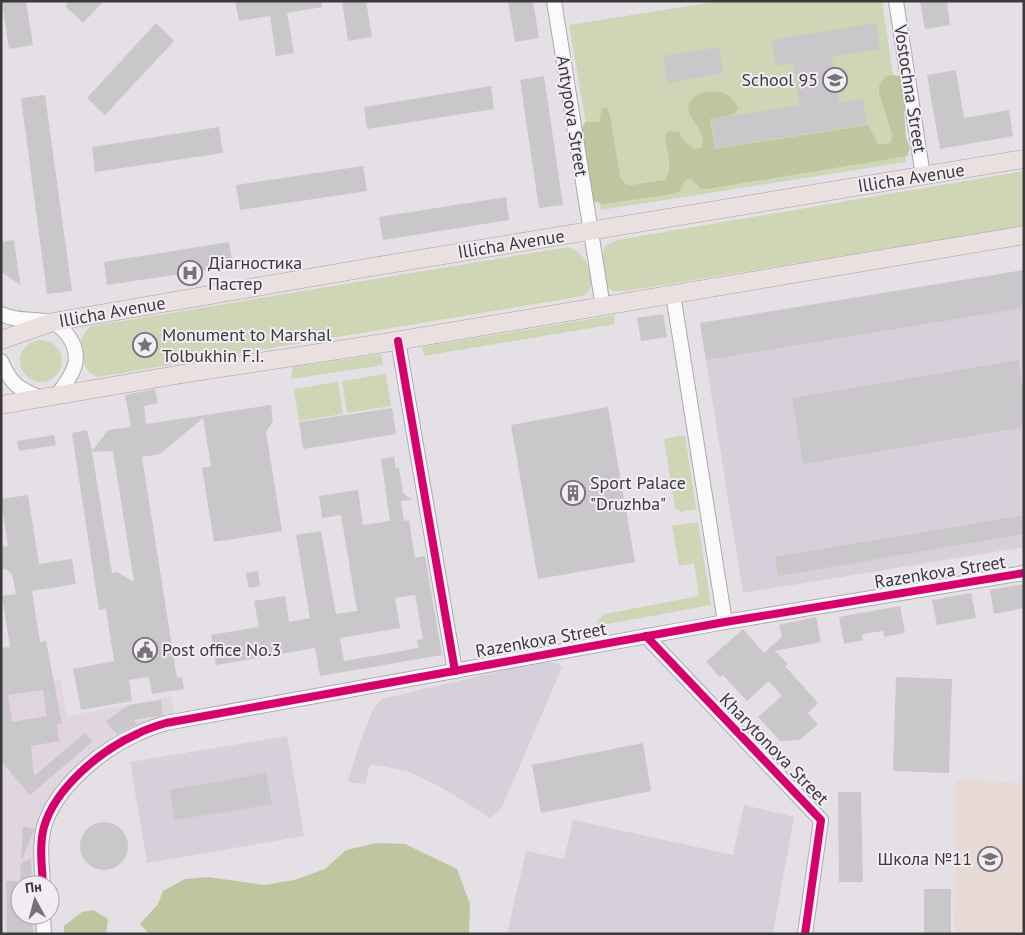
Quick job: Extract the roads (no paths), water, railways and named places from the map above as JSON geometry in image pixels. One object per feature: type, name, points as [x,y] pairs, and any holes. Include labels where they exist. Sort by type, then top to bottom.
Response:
[{"type":"main road","name":"Illicha Avenue","points":[[1,340],[53,322],[1024,160]]},
{"type":"main road","points":[[1,405],[398,341],[1024,236]]},
{"type":"street","name":"Antypova Street","points":[[554,1],[603,306]]},
{"type":"street","name":"Vostochna Street","points":[[896,1],[923,176]]},
{"type":"street","points":[[673,294],[725,622]]},
{"type":"street","points":[[1,314],[12,319],[53,322],[65,332],[72,342],[76,352],[76,364],[72,375],[49,397],[22,391],[9,378],[1,361]]},
{"type":"street","points":[[398,341],[455,671]]},
{"type":"street","name":"Razenkova Street","points":[[43,875],[44,827],[57,798],[84,770],[98,759],[136,734],[166,723],[725,622],[1024,573]]},
{"type":"street","name":"Kharytonova Street","points":[[646,636],[821,820],[805,934]]},
{"type":"place","name":"School 95","points":[[835,80]]},
{"type":"place","name":"Діагностика Пастер","points":[[190,273]]},
{"type":"place","name":"Monument to Marshal Tolbukhin F.I.","points":[[145,345]]},
{"type":"place","name":"Sport Palace \"Druzhba\"","points":[[573,493]]},
{"type":"place","name":"Post office No.3","points":[[145,650]]},
{"type":"place","name":"Школа №11","points":[[990,859]]}]
